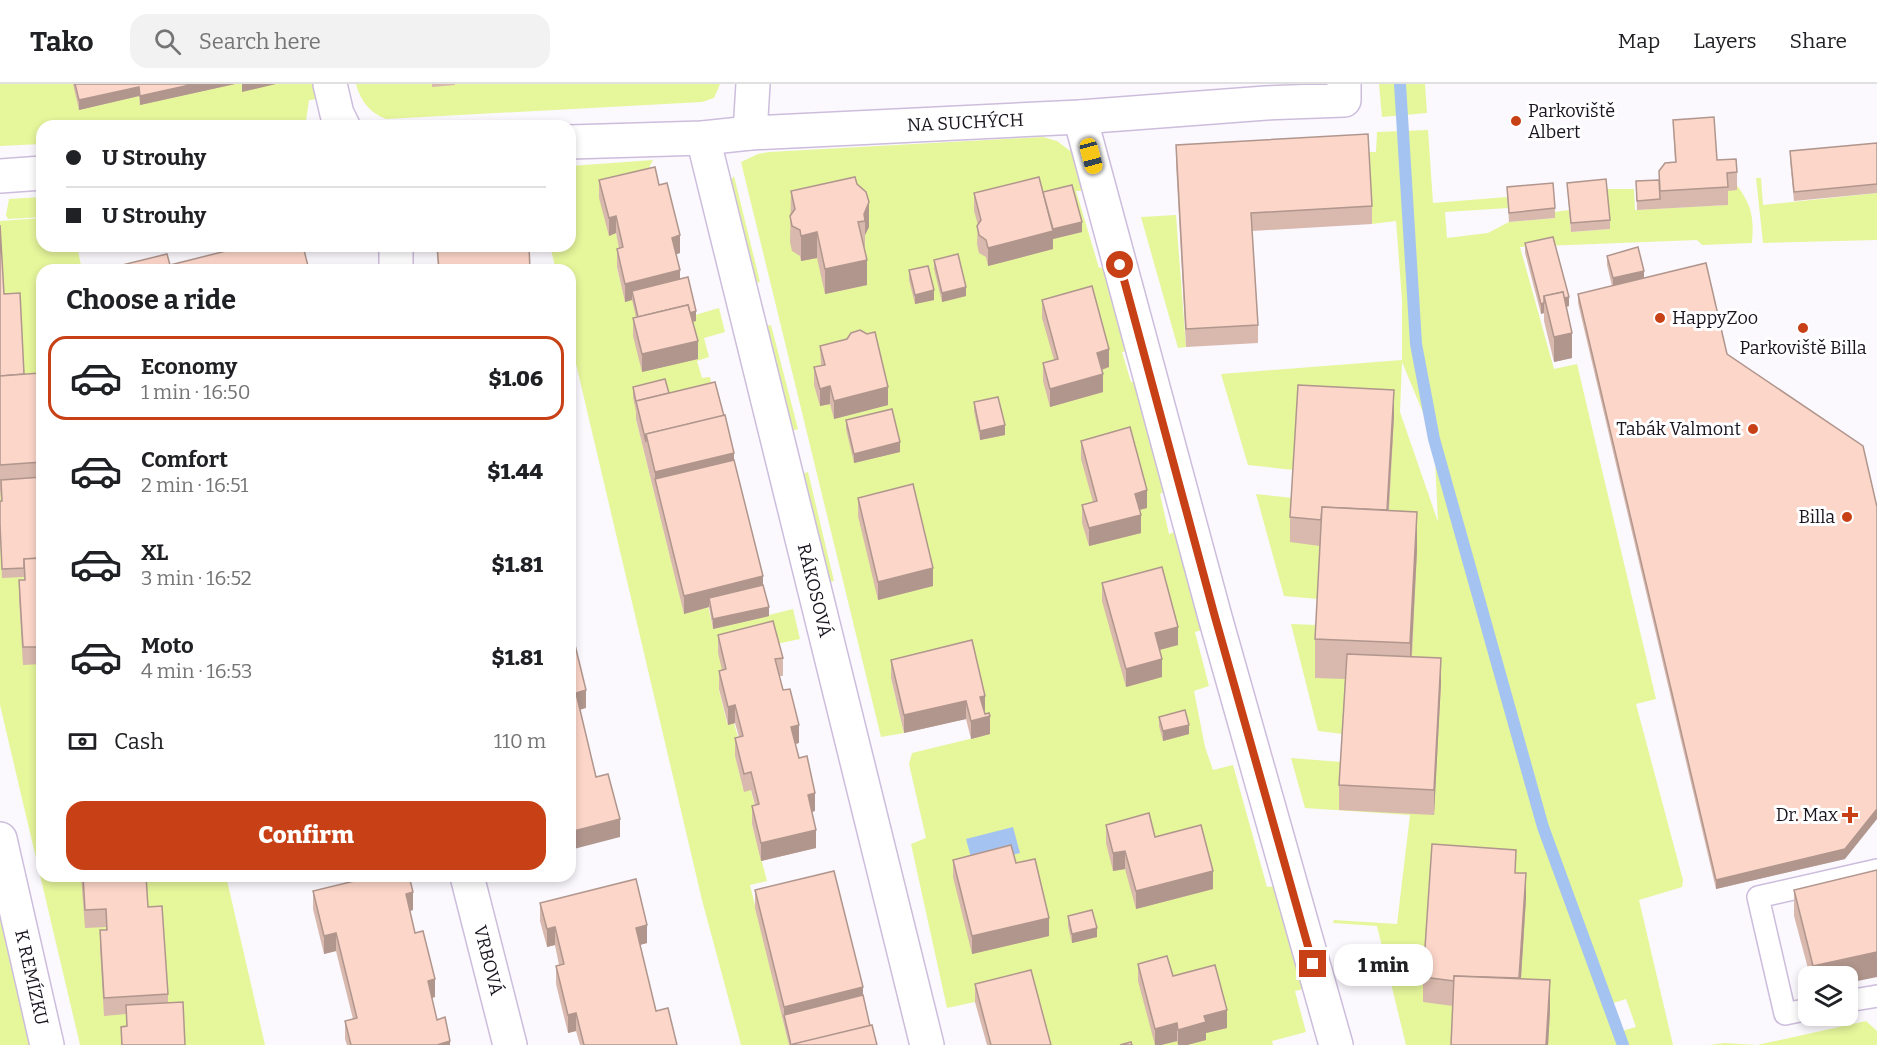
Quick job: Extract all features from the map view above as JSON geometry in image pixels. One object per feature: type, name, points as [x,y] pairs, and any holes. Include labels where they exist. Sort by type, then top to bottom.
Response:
[{"type":"street","points":[[330,84],[340,120]]},
{"type":"street","points":[[750,133],[753,84]]},
{"type":"street","name":"NA SUCHÝCH","points":[[576,142],[703,138],[750,133],[1080,117],[1266,103],[1344,100],[1344,84]]},
{"type":"street","points":[[1080,117],[1215,617],[1336,1045]]},
{"type":"street","name":"RÁKOSOVÁ","points":[[703,138],[927,1045]]},
{"type":"street","points":[[0,176],[36,173]]},
{"type":"street","name":"K REMÍZKU","points":[[0,841],[47,1045]]},
{"type":"street","name":"VRBOVÁ","points":[[469,882],[510,1045]]},
{"type":"lane","points":[[1798,1011],[1785,1014],[1758,897],[1877,870]]},
{"type":"lane","points":[[1858,999],[1877,996]]},
{"type":"green space","points":[[0,84],[315,84],[318,99],[309,100],[306,120],[36,120],[36,144],[0,146]]},
{"type":"green space","points":[[356,84],[720,84],[714,98],[702,102],[386,119],[375,114],[367,106]]},
{"type":"green space","points":[[1379,84],[1425,84],[1427,113],[1382,117]]},
{"type":"green space","points":[[1428,130],[1433,203],[1507,197],[1508,208],[1445,212],[1447,238],[1488,233],[1509,222],[1555,218],[1554,212],[1569,210],[1571,232],[1609,229],[1606,189],[1634,189],[1635,210],[1727,205],[1727,191],[1736,184],[1751,212],[1752,243],[1702,245],[1697,240],[1520,247],[1554,369],[1577,364],[1656,699],[1636,704],[1683,880],[1682,887],[1639,900],[1673,1045],[1406,1045],[1377,926],[1333,923],[1334,920],[1397,924],[1410,815],[1305,808],[1291,758],[1341,762],[1343,734],[1318,731],[1291,624],[1317,625],[1318,599],[1284,596],[1256,494],[1293,498],[1294,470],[1248,465],[1221,374],[1402,360],[1402,300],[1396,221],[1372,224],[1368,152],[1376,152],[1377,132]],"holes":[[[1402,362],[1434,439],[1438,522],[1400,412]],[[1626,999],[1636,1027],[1618,1032],[1607,1005]]]},
{"type":"green space","points":[[1043,137],[1057,141],[1077,156],[1083,191],[1076,191],[1099,268],[1109,266],[1132,350],[1122,352],[1131,382],[1140,381],[1169,490],[1160,494],[1169,534],[1181,530],[1206,629],[1195,632],[1209,686],[1194,691],[1205,747],[1213,770],[1233,765],[1267,887],[1276,886],[1304,989],[1295,991],[1306,1032],[1272,1041],[1273,1045],[1046,1045],[975,1002],[947,1008],[911,844],[926,838],[909,764],[912,753],[986,735],[980,715],[891,678],[904,733],[881,737],[741,162],[758,154],[769,152]]},
{"type":"green space","points":[[653,160],[616,233],[623,265],[617,268],[625,301],[632,299],[687,321],[695,315],[719,308],[725,332],[704,338],[709,357],[697,361],[702,378],[710,377],[715,400],[636,419],[684,613],[708,606],[713,629],[793,609],[800,639],[776,644],[719,690],[727,723],[733,720],[743,754],[735,755],[743,788],[750,787],[759,822],[752,825],[767,881],[750,885],[789,1045],[741,1045],[702,900],[576,364],[576,264],[554,264],[552,252],[576,252],[576,166]]},
{"type":"green space","points":[[734,176],[760,282],[751,284],[730,181]]},
{"type":"green space","points":[[1756,178],[1761,178],[1763,205],[1877,193],[1877,240],[1763,243]]},
{"type":"green space","points":[[36,197],[36,217],[8,219],[6,215],[9,199]]},
{"type":"green space","points":[[1176,215],[1186,347],[1178,348],[1141,217]]},
{"type":"green space","points":[[36,218],[36,252],[78,252],[81,264],[36,264],[36,858],[0,705],[0,221]]},
{"type":"green space","points":[[771,325],[798,429],[788,432],[762,327]]},
{"type":"green space","points":[[808,472],[834,581],[824,583],[798,475]]},
{"type":"green space","points":[[42,882],[227,882],[265,1045],[80,1045]]},
{"type":"green space","points":[[0,906],[33,1045],[0,1045]]},
{"type":"green space","points":[[1866,1021],[1877,1031],[1877,1045],[1757,1045],[1843,1026],[1858,1026],[1858,1023]]},
{"type":"green space","points":[[1724,1043],[1757,1045],[1710,1045]]},
{"type":"water","points":[[1013,827],[1020,853],[973,865],[966,839]]},
{"type":"building","points":[[75,84],[194,84],[140,96],[139,87],[79,100]]},
{"type":"building","points":[[1714,117],[1717,160],[1736,159],[1737,172],[1727,173],[1728,187],[1660,191],[1659,171],[1665,163],[1676,162],[1673,120]]},
{"type":"building","points":[[1368,134],[1372,206],[1251,213],[1258,325],[1186,329],[1176,145]]},
{"type":"building","points":[[1877,143],[1877,184],[1794,192],[1790,151]]},
{"type":"building","points":[[655,167],[659,185],[667,183],[680,235],[672,238],[680,270],[625,284],[617,249],[623,247],[616,216],[609,218],[599,180]]},
{"type":"building","points":[[855,177],[857,184],[866,192],[869,202],[864,214],[865,221],[858,222],[867,260],[825,269],[817,232],[801,236],[800,230],[792,226],[790,216],[795,209],[791,191]]},
{"type":"building","points":[[1039,177],[1053,231],[988,248],[986,240],[979,235],[977,226],[981,220],[974,193]]},
{"type":"building","points":[[1606,179],[1610,220],[1571,223],[1567,183]]},
{"type":"building","points":[[1659,180],[1660,199],[1637,201],[1636,181]]},
{"type":"building","points":[[1553,183],[1555,208],[1509,213],[1507,187]]},
{"type":"building","points":[[1072,185],[1082,222],[1053,229],[1043,192]]},
{"type":"building","points":[[0,225],[4,294],[20,293],[24,374],[0,376]]},
{"type":"building","points":[[1553,237],[1569,297],[1564,298],[1563,292],[1544,296],[1544,303],[1541,304],[1525,243]]},
{"type":"building","points":[[1638,247],[1644,271],[1613,278],[1607,256]]},
{"type":"building","points":[[222,252],[304,252],[308,264],[174,264]]},
{"type":"building","points":[[438,252],[529,252],[530,264],[438,264]]},
{"type":"building","points":[[167,254],[170,264],[126,264]]},
{"type":"building","points":[[958,254],[966,287],[942,293],[934,260]]},
{"type":"building","points":[[1706,263],[1727,354],[1863,446],[1877,507],[1877,809],[1845,849],[1716,880],[1578,294]]},
{"type":"building","points":[[928,266],[934,290],[915,295],[909,270]]},
{"type":"building","points":[[688,277],[696,311],[690,313],[688,305],[638,317],[632,291]]},
{"type":"building","points":[[1092,286],[1109,349],[1097,353],[1103,374],[1050,389],[1043,363],[1058,359],[1042,300]]},
{"type":"building","points":[[1563,292],[1572,333],[1554,337],[1544,296]]},
{"type":"building","points":[[688,305],[698,341],[642,354],[633,318]]},
{"type":"building","points":[[860,330],[867,334],[875,332],[888,387],[834,401],[830,386],[820,389],[814,367],[825,365],[820,346],[847,339],[851,333]]},
{"type":"building","points":[[36,373],[36,462],[0,465],[0,376]]},
{"type":"building","points":[[665,379],[669,393],[636,402],[633,387]]},
{"type":"building","points":[[715,382],[724,416],[646,434],[646,442],[636,401]]},
{"type":"building","points":[[1298,385],[1394,390],[1387,510],[1322,507],[1321,520],[1290,517]]},
{"type":"building","points":[[998,397],[1005,425],[980,431],[974,402]]},
{"type":"building","points":[[892,409],[900,442],[854,454],[846,420]]},
{"type":"building","points":[[725,415],[734,453],[655,472],[646,434]]},
{"type":"building","points":[[1130,427],[1147,490],[1135,494],[1141,515],[1089,528],[1082,505],[1097,501],[1081,441]]},
{"type":"building","points":[[734,460],[763,576],[684,596],[655,479]]},
{"type":"building","points":[[36,477],[36,558],[24,559],[24,568],[2,569],[1,480]]},
{"type":"building","points":[[913,484],[933,568],[878,582],[858,498]]},
{"type":"building","points":[[1322,507],[1417,512],[1410,643],[1315,639]]},
{"type":"building","points":[[36,558],[36,647],[23,647],[19,580],[25,580],[24,559]]},
{"type":"building","points":[[1162,567],[1178,627],[1155,633],[1162,659],[1126,669],[1102,583]]},
{"type":"building","points":[[763,585],[769,607],[713,619],[709,598]]},
{"type":"building","points":[[773,621],[783,658],[775,659],[783,690],[790,689],[799,725],[791,727],[799,758],[807,756],[815,793],[808,795],[816,830],[761,843],[752,806],[759,804],[751,772],[744,774],[735,738],[743,736],[735,705],[728,707],[719,671],[726,669],[718,635]]},
{"type":"building","points":[[972,640],[985,696],[980,697],[985,714],[989,713],[990,716],[971,721],[966,701],[904,715],[891,660]]},
{"type":"building","points":[[576,649],[586,690],[576,693]]},
{"type":"building","points":[[1347,654],[1441,658],[1434,790],[1339,785]]},
{"type":"building","points":[[576,693],[596,777],[608,774],[620,819],[576,830]]},
{"type":"building","points":[[1185,710],[1189,725],[1163,731],[1159,717]]},
{"type":"building","points":[[1149,813],[1155,837],[1201,825],[1213,871],[1136,891],[1125,851],[1113,853],[1106,825]]},
{"type":"building","points":[[1432,844],[1516,850],[1515,873],[1526,873],[1519,978],[1454,976],[1454,981],[1423,977]]},
{"type":"building","points":[[1011,845],[1016,863],[1035,859],[1049,918],[972,936],[953,860]]},
{"type":"building","points":[[1877,870],[1877,952],[1813,966],[1794,890]]},
{"type":"building","points":[[834,871],[863,987],[784,1007],[755,890]]},
{"type":"building","points":[[636,879],[647,925],[636,928],[656,1011],[668,1008],[677,1045],[584,1045],[576,1013],[568,1015],[556,966],[564,964],[555,927],[547,929],[540,903]]},
{"type":"building","points":[[83,882],[146,882],[148,907],[162,906],[168,994],[104,998],[100,930],[107,930],[106,909],[85,910]]},
{"type":"building","points":[[350,882],[410,882],[413,892],[406,894],[415,933],[423,931],[435,979],[428,981],[437,1020],[445,1017],[450,1041],[437,1045],[351,1045],[345,1021],[357,1018],[336,933],[324,936],[313,891]]},
{"type":"building","points":[[1092,910],[1097,928],[1072,934],[1068,916]]},
{"type":"building","points":[[1167,956],[1173,976],[1215,965],[1227,1010],[1204,1016],[1206,1022],[1178,1030],[1177,1023],[1155,1029],[1138,964]]},
{"type":"building","points":[[1031,970],[1051,1045],[991,1045],[975,984]]},
{"type":"building","points":[[1454,976],[1550,980],[1546,1045],[1451,1045]]},
{"type":"building","points":[[863,995],[870,1026],[791,1045],[784,1015]]},
{"type":"building","points":[[183,1002],[185,1045],[122,1045],[121,1027],[127,1026],[126,1005]]},
{"type":"building","points":[[872,1025],[877,1045],[793,1045],[793,1044]]},
{"type":"waterway","points":[[1400,84],[1416,344],[1434,439],[1543,827],[1623,1045]]},
{"type":"place","name":"Parkoviště Albert","points":[[1516,121]]},
{"type":"place","name":"HappyZoo","points":[[1660,318]]},
{"type":"place","name":"Parkoviště Billa","points":[[1803,328]]},
{"type":"place","name":"Tabák Valmont","points":[[1753,429]]},
{"type":"place","name":"Billa","points":[[1847,517]]},
{"type":"place","name":"Dr. Max","points":[[1850,815]]},
{"type":"route","points":[[1120,265],[1244,724],[1313,964]]}]
